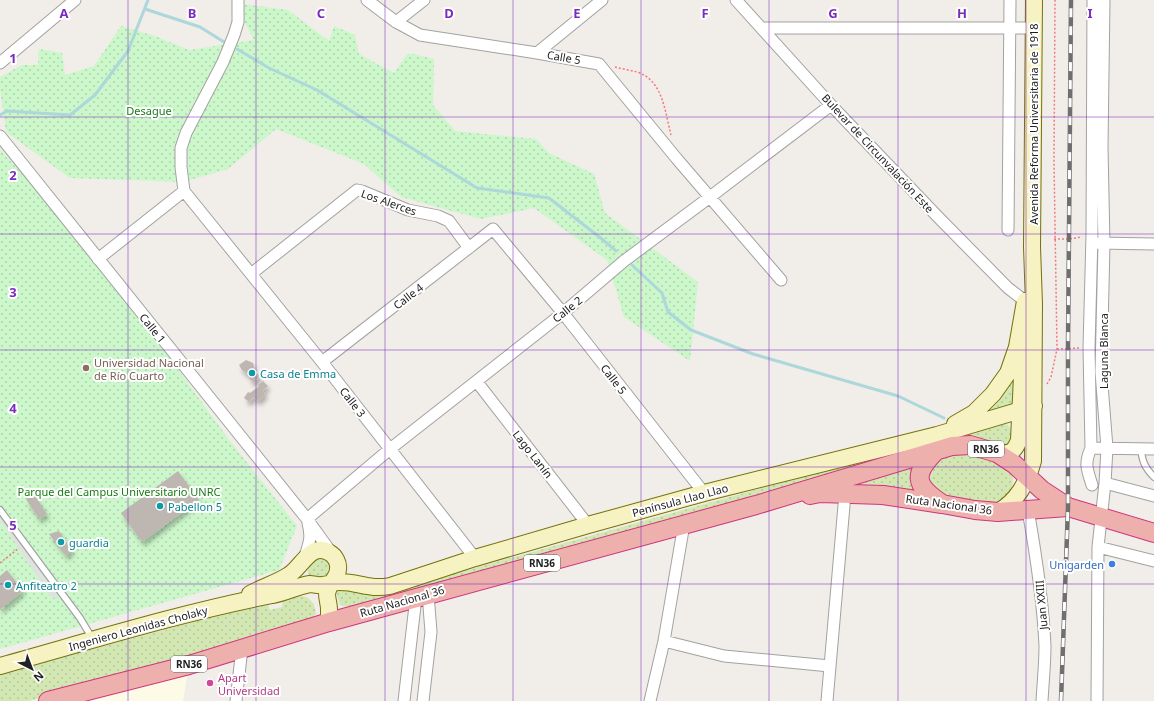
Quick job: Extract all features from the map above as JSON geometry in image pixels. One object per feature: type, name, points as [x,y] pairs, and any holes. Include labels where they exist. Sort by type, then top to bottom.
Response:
[{"type":"highway","name":"Ruta Nacional 36","points":[[48,701],[189,664],[422,595],[756,504],[815,486],[936,443],[952,446],[970,445],[996,453],[1014,464],[1042,490],[1068,507]]},
{"type":"highway","name":"RN36","points":[[936,443],[919,476],[920,481],[929,495],[942,504]]},
{"type":"highway","name":"Ruta Nacional 36","points":[[756,504],[820,493],[882,494],[975,510],[998,512],[1068,507]]},
{"type":"highway","name":"RN36","points":[[1068,507],[1154,533]]},
{"type":"main road","name":"Avenida Reforma Universitaria de 1918","points":[[1032,247],[1034,0]]},
{"type":"main road","points":[[998,512],[1013,501],[1022,490],[1029,477],[1033,461],[1027,408],[1025,301],[1032,247]]},
{"type":"main road","points":[[996,453],[1007,454],[1012,452],[1017,447],[1027,408],[1034,304],[1032,247]]},
{"type":"main road","name":"Península Llao Llao","points":[[936,443],[974,413],[994,394],[1008,373],[1017,347],[1025,301]]},
{"type":"main road","name":"Península Llao Llao","points":[[331,582],[346,582],[379,588],[390,586],[475,558],[704,493],[936,443],[1027,408]]},
{"type":"main road","points":[[230,603],[288,576],[294,572],[310,553],[318,550],[326,551],[333,555],[338,564],[338,570],[327,593],[329,622]]},
{"type":"main road","name":"Península Llao Llao","points":[[333,555],[347,569],[356,575],[370,580],[383,580],[425,574]]},
{"type":"main road","points":[[304,559],[302,568],[303,574],[312,584],[321,612],[329,622]]},
{"type":"main road","points":[[230,603],[275,594],[312,584],[323,586],[331,582]]},
{"type":"main road","name":"Ingeniero Leonidas Cholaky","points":[[0,666],[230,603]]},
{"type":"street","points":[[0,63],[75,0]]},
{"type":"street","points":[[98,259],[184,191],[181,167],[181,148],[186,133],[223,62],[234,35],[238,22],[238,0]]},
{"type":"street","name":"Calle 5","points":[[367,0],[396,22],[420,35],[599,64]]},
{"type":"street","points":[[396,22],[424,0]]},
{"type":"street","points":[[538,53],[602,0]]},
{"type":"street","name":"Bulevar de Circunvalación Este","points":[[736,0],[831,105],[955,235],[1008,288],[1025,301]]},
{"type":"street","points":[[1008,230],[1010,0]]},
{"type":"street","name":"Laguna Blanca","points":[[1092,484],[1086,458],[1091,448],[1089,348],[1093,0]]},
{"type":"street","name":"Laguna Blanca","points":[[1097,701],[1098,547],[1107,448],[1101,372],[1104,244],[1102,147],[1104,0]]},
{"type":"street","points":[[762,28],[1034,28]]},
{"type":"street","points":[[599,64],[710,198],[781,280]]},
{"type":"street","name":"Calle 2","points":[[307,519],[390,449],[477,382],[624,261],[710,198],[831,105]]},
{"type":"street","name":"Calle 1","points":[[0,136],[307,519],[333,555]]},
{"type":"street","name":"Los Alerces","points":[[251,274],[358,190],[362,190],[408,210],[438,216],[449,221],[469,248]]},
{"type":"street","name":"Calle 3","points":[[184,191],[322,362],[475,558]]},
{"type":"street","name":"Calle 5","points":[[493,229],[562,313],[704,493]]},
{"type":"street","name":"Calle 4","points":[[322,362],[493,229]]},
{"type":"street","points":[[1091,239],[1104,244],[1154,244]]},
{"type":"street","name":"Lago Lanín","points":[[477,382],[588,525]]},
{"type":"street","points":[[1091,448],[1154,449]]},
{"type":"street","points":[[1105,483],[1154,496]]},
{"type":"street","points":[[827,701],[845,494]]},
{"type":"street","name":"Juan XXIII","points":[[1028,510],[1036,551],[1045,647],[1042,701]]},
{"type":"street","points":[[304,559],[310,541],[307,519]]},
{"type":"street","points":[[650,701],[664,641],[684,524]]},
{"type":"street","points":[[1098,547],[1154,561]]},
{"type":"street","points":[[404,701],[422,595]]},
{"type":"street","points":[[422,595],[431,632],[423,701]]},
{"type":"street","points":[[664,641],[724,656],[830,666]]},
{"type":"street","points":[[236,701],[242,648]]},
{"type":"lane","points":[[1141,449],[1142,458],[1146,469],[1154,478]]},
{"type":"lane","points":[[0,510],[80,618],[94,640]]},
{"type":"path","points":[[1044,388],[1052,376],[1057,349],[1054,239],[1055,0]]},
{"type":"path","points":[[599,64],[638,72],[653,81],[659,90],[671,136]]},
{"type":"path","points":[[1054,239],[1091,239]]},
{"type":"path","points":[[1057,349],[1089,348]]},
{"type":"path","points":[[0,563],[25,544]]},
{"type":"shaded area","points":[[0,514],[59,599],[51,597],[0,520]]},
{"type":"shaded area","points":[[189,665],[183,701],[66,701]]},
{"type":"green space","name":"Desague","points":[[234,3],[288,10],[329,41],[334,26],[355,35],[359,54],[394,73],[408,53],[434,59],[433,105],[455,131],[536,139],[549,153],[594,174],[605,213],[698,282],[690,361],[624,317],[607,260],[534,208],[481,219],[401,197],[364,164],[276,129],[228,169],[183,182],[70,178],[6,132],[0,77],[22,65],[38,65],[39,49],[62,53],[65,75],[94,66],[121,26],[155,36],[189,50],[254,40]]},
{"type":"green space","name":"Parque del Campus Universitario UNRC","points":[[0,149],[98,259],[230,441],[297,526],[279,570],[0,649]]},
{"type":"green space","points":[[1017,364],[1017,407],[976,419]]},
{"type":"green space","points":[[999,422],[1008,425],[1015,434],[1011,443],[1002,447],[970,438],[356,609],[340,605],[335,589],[399,589]]},
{"type":"green space","points":[[965,452],[987,456],[1013,472],[1010,492],[994,505],[939,494],[928,484],[925,473],[934,462],[942,456],[952,453]]},
{"type":"green space","points":[[916,463],[922,497],[823,488]]},
{"type":"green space","points":[[311,558],[329,558],[333,566],[331,575],[315,580],[308,574],[307,566]]},
{"type":"green space","points":[[297,596],[307,597],[314,604],[316,614],[308,621],[29,701],[0,701],[0,675],[8,672],[223,614],[268,605],[270,610],[282,607],[283,600]]},
{"type":"building","name":"Casa de Emma","points":[[246,360],[253,363],[255,371],[260,375],[255,383],[249,379],[250,376],[242,370],[239,365]]},
{"type":"building","points":[[263,381],[268,386],[263,390],[265,395],[258,401],[253,397],[249,402],[244,398],[248,392],[250,393]]},
{"type":"building","name":"Pabellon 5","points":[[178,471],[199,500],[142,542],[121,513]]},
{"type":"building","points":[[34,494],[47,514],[39,519],[26,499]]},
{"type":"building","name":"guardia","points":[[59,531],[72,550],[66,556],[49,534]]},
{"type":"building","name":"Anfiteatro 2","points":[[7,570],[23,591],[0,610],[0,576]]},
{"type":"waterway","points":[[0,115],[7,111],[70,115],[95,95],[128,51],[148,0]]},
{"type":"waterway","points":[[145,9],[200,27],[224,42]]},
{"type":"waterway","points":[[237,49],[269,68],[317,90],[477,188],[549,198],[616,251]]},
{"type":"waterway","points":[[632,265],[662,293],[668,312],[691,330],[753,354],[898,396],[944,418]]},
{"type":"railway","points":[[1061,701],[1068,507],[1071,0]]},
{"type":"place","name":"Universidad Nacional de Río Cuarto","points":[[86,368]]},
{"type":"place","name":"Casa de Emma","points":[[252,373]]},
{"type":"place","name":"Pabellon 5","points":[[160,506]]},
{"type":"place","name":"guardia","points":[[61,542]]},
{"type":"place","name":"Unigarden","points":[[1112,564]]},
{"type":"place","name":"Anfiteatro 2","points":[[8,585]]},
{"type":"place","name":"Apart Universidad","points":[[210,683]]}]
